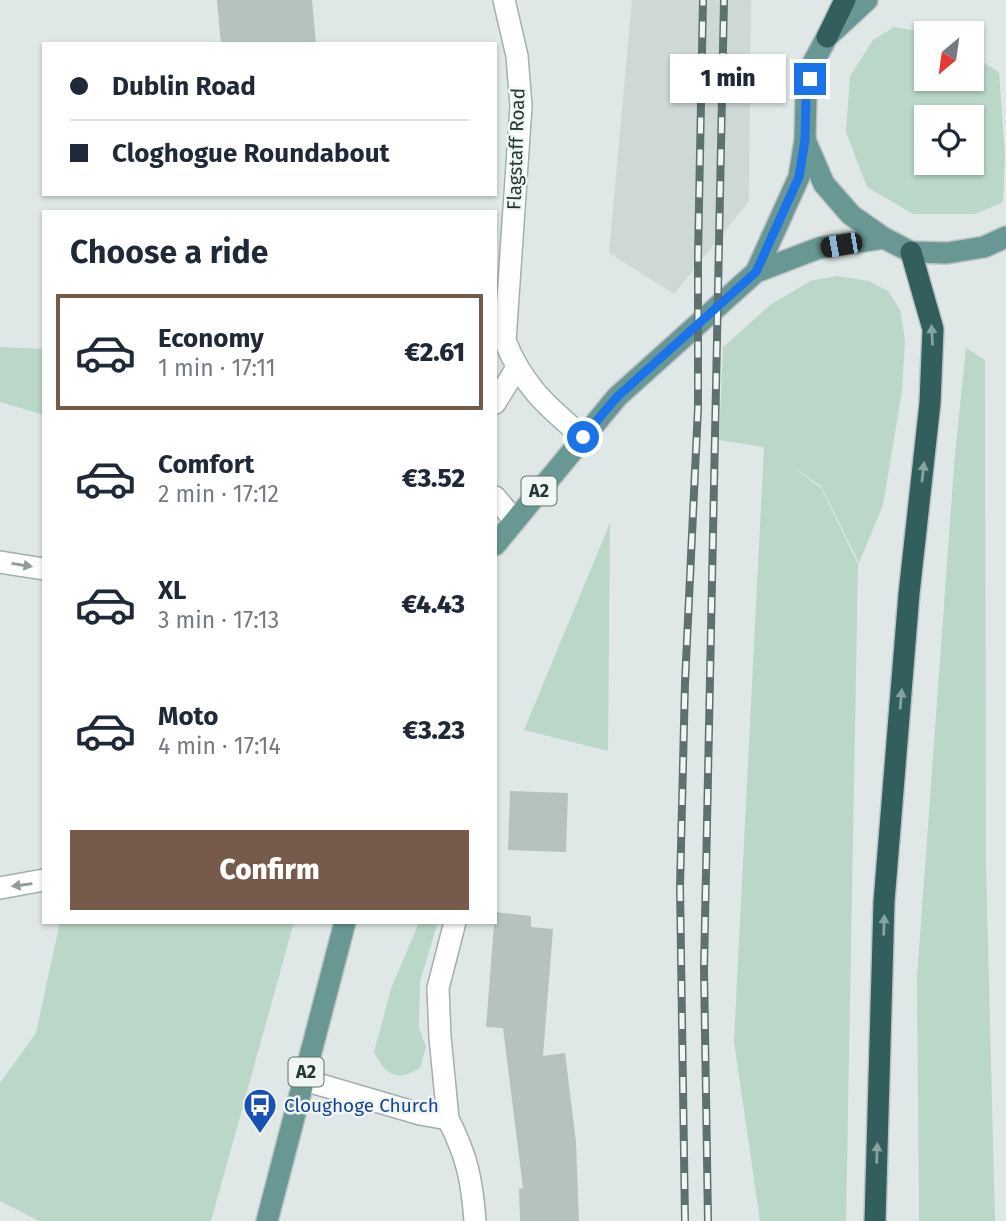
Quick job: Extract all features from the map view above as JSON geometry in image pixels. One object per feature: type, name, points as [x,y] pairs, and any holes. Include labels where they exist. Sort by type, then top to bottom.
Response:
[{"type":"highway","points":[[827,37],[845,0]]},
{"type":"highway","points":[[875,1221],[884,902],[909,594],[931,391],[933,329],[911,252]]},
{"type":"main road","name":"A2","points":[[756,272],[799,177],[805,140],[806,95],[814,64],[827,37],[867,0]]},
{"type":"main road","name":"A2","points":[[805,140],[824,184],[851,215],[884,238],[911,252],[947,253],[984,247],[1006,237]]},
{"type":"main road","name":"A2","points":[[497,542],[617,397],[756,272],[819,248],[884,238]]},
{"type":"main road","name":"A2","points":[[267,1221],[344,924]]},
{"type":"street","name":"Flagstaff Road","points":[[504,0],[517,56],[521,106],[505,341],[516,369],[545,403],[583,437]]},
{"type":"street","points":[[497,400],[516,369]]},
{"type":"street","points":[[497,499],[515,520]]},
{"type":"street","points":[[0,562],[42,569]]},
{"type":"street","points":[[0,888],[42,880]]},
{"type":"street","points":[[454,924],[438,988],[440,1037],[448,1119],[463,1149],[473,1191],[475,1221]]},
{"type":"street","points":[[304,1080],[420,1114],[448,1119]]},
{"type":"shaded area","points":[[632,0],[751,0],[749,201],[674,294],[609,253]]},
{"type":"green space","points":[[894,27],[914,31],[914,91],[984,91],[984,63],[999,72],[1005,156],[1003,202],[975,214],[913,214],[867,187],[846,132],[850,76],[873,40]]},
{"type":"green space","points":[[837,276],[869,281],[888,291],[900,310],[905,340],[902,391],[883,505],[859,563],[821,486],[788,464],[821,488],[858,564],[846,1221],[760,1221],[734,1041],[764,447],[719,440],[721,349],[770,305],[810,281]]},
{"type":"green space","points":[[0,347],[42,349],[42,414],[0,402]]},
{"type":"green space","points":[[966,348],[985,360],[986,866],[995,1221],[919,1221],[917,977],[955,454]]},
{"type":"green space","points":[[610,523],[608,751],[524,730]]},
{"type":"green space","points":[[60,924],[293,924],[211,1221],[39,1221],[0,1201],[0,1083],[36,1033]]},
{"type":"green space","points":[[418,924],[437,924],[420,981],[419,1028],[426,1047],[420,1068],[404,1075],[387,1071],[374,1052],[391,989]]},
{"type":"building","points":[[217,0],[312,0],[316,42],[221,42]]},
{"type":"building","points":[[510,791],[568,793],[566,852],[508,850]]},
{"type":"building","points":[[497,912],[531,916],[531,927],[553,929],[543,1056],[565,1053],[576,1142],[579,1221],[520,1221],[519,1189],[523,1188],[503,1028],[486,1027]]},
{"type":"railway","points":[[685,1221],[680,887],[685,683],[698,408],[703,0]]},
{"type":"railway","points":[[708,1221],[704,969],[724,0]]},
{"type":"place","name":"Cloughoge Church","points":[[260,1135]]},
{"type":"route","points":[[583,437],[617,397],[756,272],[799,177],[805,140],[806,95],[810,79]]}]
